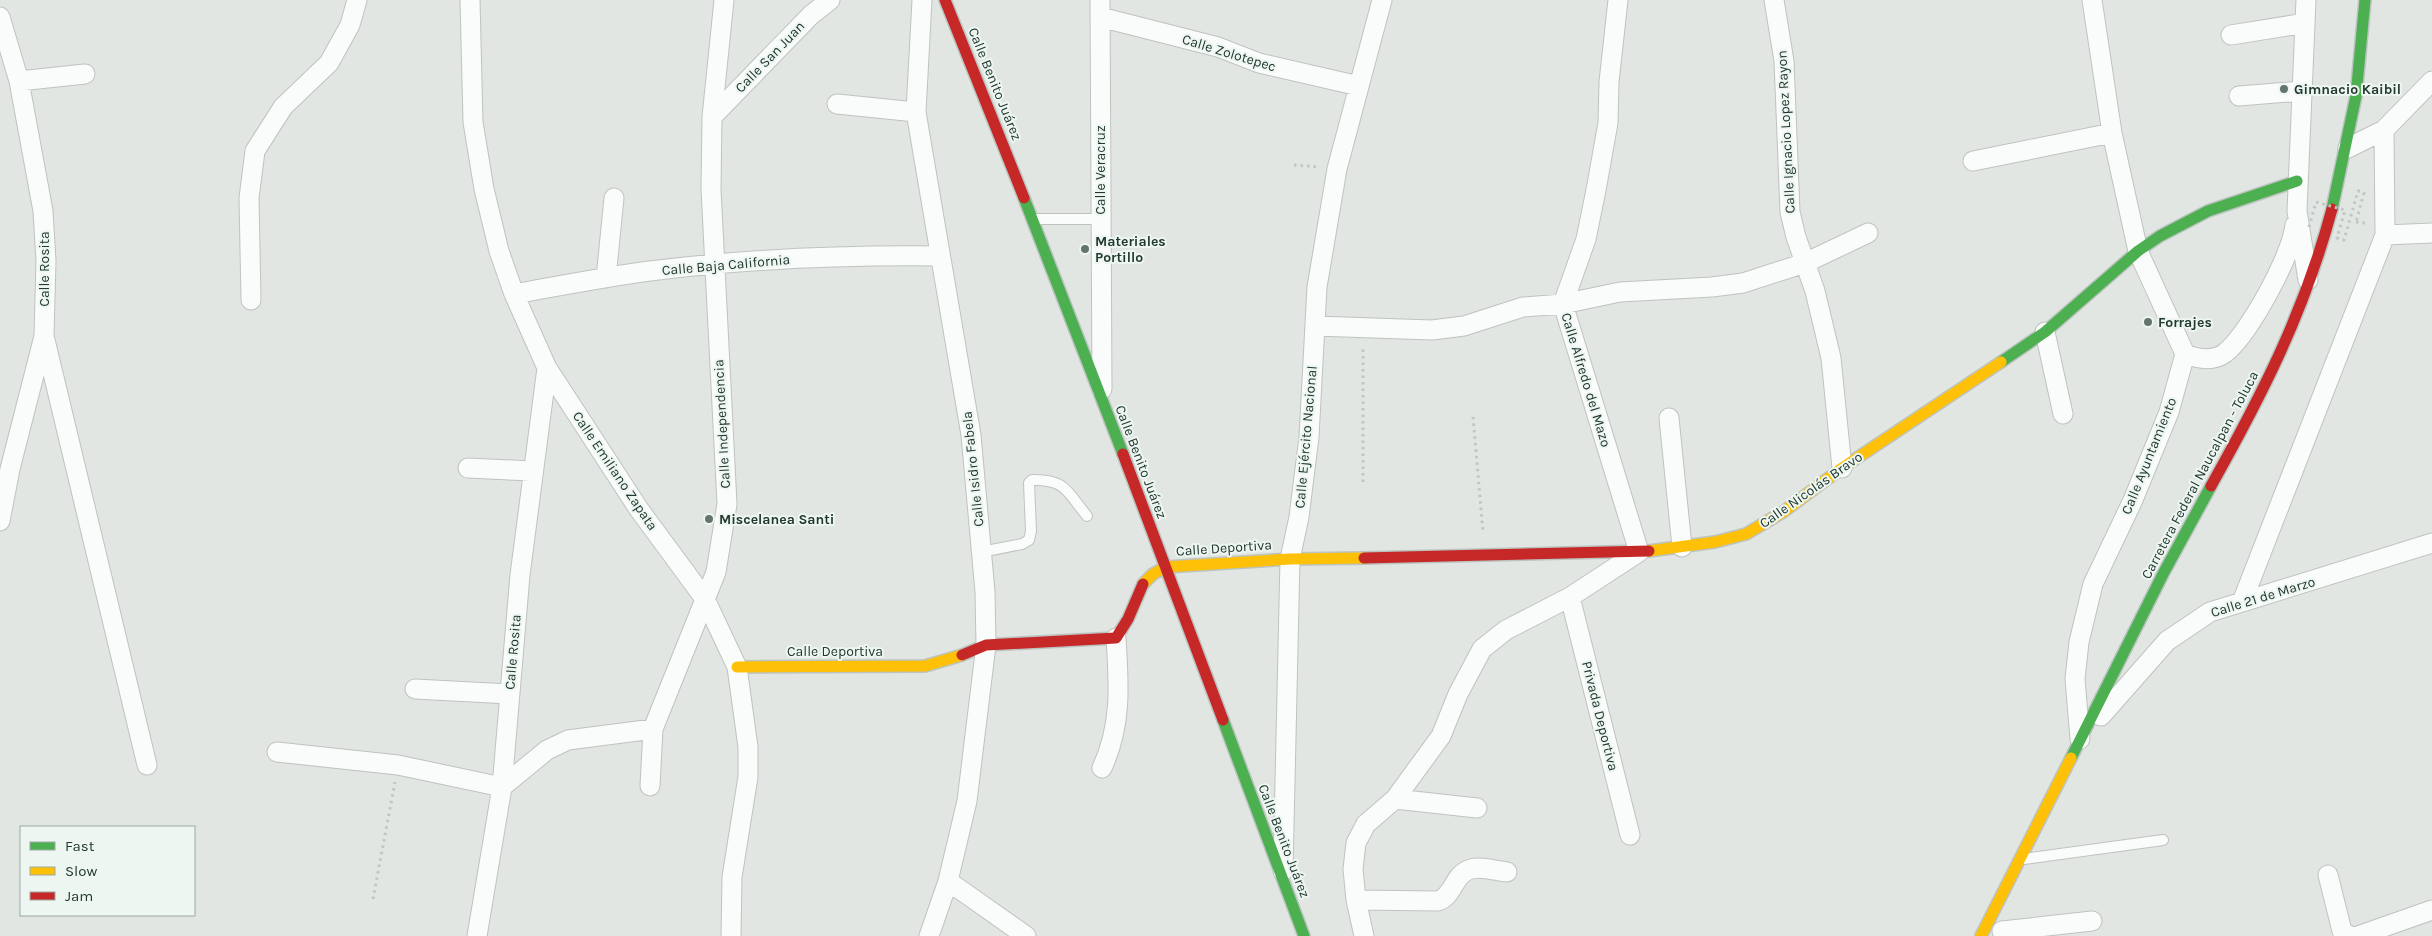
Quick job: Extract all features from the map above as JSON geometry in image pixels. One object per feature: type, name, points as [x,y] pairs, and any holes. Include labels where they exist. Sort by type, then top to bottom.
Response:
[{"type":"main road","name":"Calle Benito Juárez","points":[[945,0],[1102,400],[1304,936]]},
{"type":"main road","name":"Carretera Federal Naucalpan - Toluca","points":[[1981,936],[2182,536],[2232,450],[2272,373],[2309,284],[2348,148],[2362,53],[2365,0]]},
{"type":"main road","name":"Calle Nicolás Bravo","points":[[1638,552],[1714,542],[1746,534],[1784,512],[1842,468],[2045,332],[2138,251],[2182,223],[2208,211],[2297,181]]},
{"type":"main road","name":"Calle Deportiva","points":[[736,667],[924,666],[958,657],[986,645],[1116,638],[1126,624],[1141,584],[1148,577],[1166,567],[1290,559],[1638,552]]},
{"type":"street","points":[[251,300],[249,198],[255,151],[283,106],[329,63],[350,26],[357,0]]},
{"type":"street","name":"Calle Emiliano Zapata","points":[[470,0],[474,122],[484,189],[499,251],[514,294],[547,368],[638,508],[705,599],[736,667],[748,757],[748,777],[732,877],[731,936]]},
{"type":"street","name":"Calle Independencia","points":[[652,729],[696,626],[716,572],[727,504],[711,189],[712,117],[724,0]]},
{"type":"street","name":"Calle San Juan","points":[[712,117],[811,15],[830,0]]},
{"type":"street","name":"Calle Isidro Fabela","points":[[922,0],[916,112],[939,256],[971,434],[982,552],[986,645],[967,802],[948,881],[930,936]]},
{"type":"street","name":"Calle Ejército Nacional","points":[[1283,882],[1290,559],[1299,517],[1309,437],[1316,287],[1337,170],[1382,0]]},
{"type":"street","name":"Calle Alfredo del Mazo","points":[[1618,0],[1609,82],[1608,123],[1598,180],[1586,239],[1563,304],[1638,552]]},
{"type":"street","name":"Calle Ignacio Lopez Rayon","points":[[1774,0],[1784,61],[1790,212],[1815,292],[1831,358],[1842,468]]},
{"type":"street","points":[[2092,0],[2112,133],[2138,251],[2185,354],[2198,359],[2213,358],[2225,353],[2242,332],[2261,304],[2285,262],[2295,231],[2306,0]]},
{"type":"street","name":"Calle Zolotepec","points":[[1100,9],[1218,47],[1259,63],[1359,86]]},
{"type":"street","name":"Calle Veracruz","points":[[1100,9],[1102,400]]},
{"type":"street","name":"Calle Rosita","points":[[0,17],[20,81],[43,210],[46,261],[44,336],[10,469],[0,521]]},
{"type":"street","points":[[2231,35],[2305,23]]},
{"type":"street","points":[[20,81],[85,74]]},
{"type":"street","points":[[2348,148],[2384,130],[2432,81]]},
{"type":"street","points":[[2238,96],[2302,91]]},
{"type":"street","points":[[837,104],[916,112]]},
{"type":"street","points":[[2242,602],[2385,235],[2384,130]]},
{"type":"street","points":[[1972,161],[2112,133]]},
{"type":"street","points":[[606,278],[614,198]]},
{"type":"street","points":[[2297,211],[2309,284]]},
{"type":"street","points":[[1315,326],[1432,330],[1464,326],[1508,310],[1563,304],[1620,292],[1712,287],[1743,283],[1805,263],[1868,233]]},
{"type":"street","points":[[2385,235],[2432,233]]},
{"type":"street","name":"Calle Baja California","points":[[514,294],[606,278],[714,266],[876,255],[939,256]]},
{"type":"street","points":[[2045,332],[2063,414]]},
{"type":"street","points":[[44,336],[147,765]]},
{"type":"street","name":"Calle Ayuntamiento","points":[[2080,739],[2075,679],[2079,642],[2093,584],[2133,500],[2169,412],[2185,354]]},
{"type":"street","name":"Calle Rosita","points":[[476,936],[502,787],[532,471],[547,368]]},
{"type":"street","points":[[1669,418],[1682,547]]},
{"type":"street","points":[[468,468],[532,471]]},
{"type":"street","name":"Calle 21 de Marzo","points":[[2080,739],[2167,640],[2210,612],[2432,543]]},
{"type":"street","name":"Calle Nicolás Bravo","points":[[1364,936],[1356,900],[1353,869],[1356,843],[1366,824],[1395,799],[1441,736],[1458,694],[1482,649],[1506,630],[1570,598],[1638,552]]},
{"type":"street","name":"Privada Deportiva","points":[[1570,598],[1630,835]]},
{"type":"street","points":[[1102,768],[1110,751],[1117,723],[1120,689],[1116,638]]},
{"type":"street","points":[[415,689],[510,694]]},
{"type":"street","points":[[277,752],[398,765],[502,787],[547,750],[568,740],[652,729],[650,786]]},
{"type":"street","points":[[1395,799],[1477,808]]},
{"type":"street","points":[[1356,900],[1438,901],[1448,895],[1462,873],[1472,868],[1507,872]]},
{"type":"street","points":[[2328,875],[2342,931],[2350,936]]},
{"type":"street","points":[[948,881],[1026,936]]},
{"type":"street","points":[[1997,905],[2002,934],[2044,931],[2092,921]]},
{"type":"street","points":[[2358,936],[2404,928],[2432,910]]},
{"type":"lane","points":[[1032,219],[1100,219]]},
{"type":"lane","points":[[982,552],[1022,544],[1029,540],[1031,531],[1029,483],[1032,480],[1048,479],[1061,484],[1087,516]]},
{"type":"lane","points":[[2020,859],[2163,840]]},
{"type":"path","points":[[2309,227],[2316,202],[2345,210],[2337,238],[2344,240],[2358,191],[2364,193],[2356,222]]},
{"type":"path","points":[[1363,328],[1363,482]]},
{"type":"path","points":[[1473,417],[1485,555]]},
{"type":"path","points":[[373,899],[398,765]]},
{"type":"traffic: fast","points":[[2332,209],[2356,96],[2365,0]]},
{"type":"traffic: fast","points":[[2001,362],[2045,332],[2138,251],[2160,236],[2208,211],[2297,181]]},
{"type":"traffic: fast","points":[[1024,198],[1123,454]]},
{"type":"traffic: fast","points":[[2071,758],[2163,574],[2211,486]]},
{"type":"traffic: fast","points":[[1223,720],[1304,936]]},
{"type":"traffic: slow","points":[[1649,551],[1715,542],[1746,534],[1783,512],[1842,468],[2001,362]]},
{"type":"traffic: slow","points":[[1143,584],[1153,574],[1166,567],[1290,559],[1364,558]]},
{"type":"traffic: slow","points":[[737,667],[925,666],[962,655]]},
{"type":"traffic: slow","points":[[1981,936],[2071,758]]},
{"type":"traffic: jam","points":[[945,0],[1024,198]]},
{"type":"traffic: jam","points":[[2211,486],[2281,352],[2309,283],[2332,209]]},
{"type":"traffic: jam","points":[[1123,454],[1223,720]]},
{"type":"traffic: jam","points":[[1364,558],[1649,551]]},
{"type":"traffic: jam","points":[[962,655],[986,645],[1116,638],[1128,619],[1143,584]]},
{"type":"place","name":"Gimnacio Kaibil","points":[[2284,89]]},
{"type":"place","name":"Materiales Portillo","points":[[1085,249]]},
{"type":"place","name":"Forrajes","points":[[2148,322]]},
{"type":"place","name":"Miscelanea Santi","points":[[709,519]]}]
